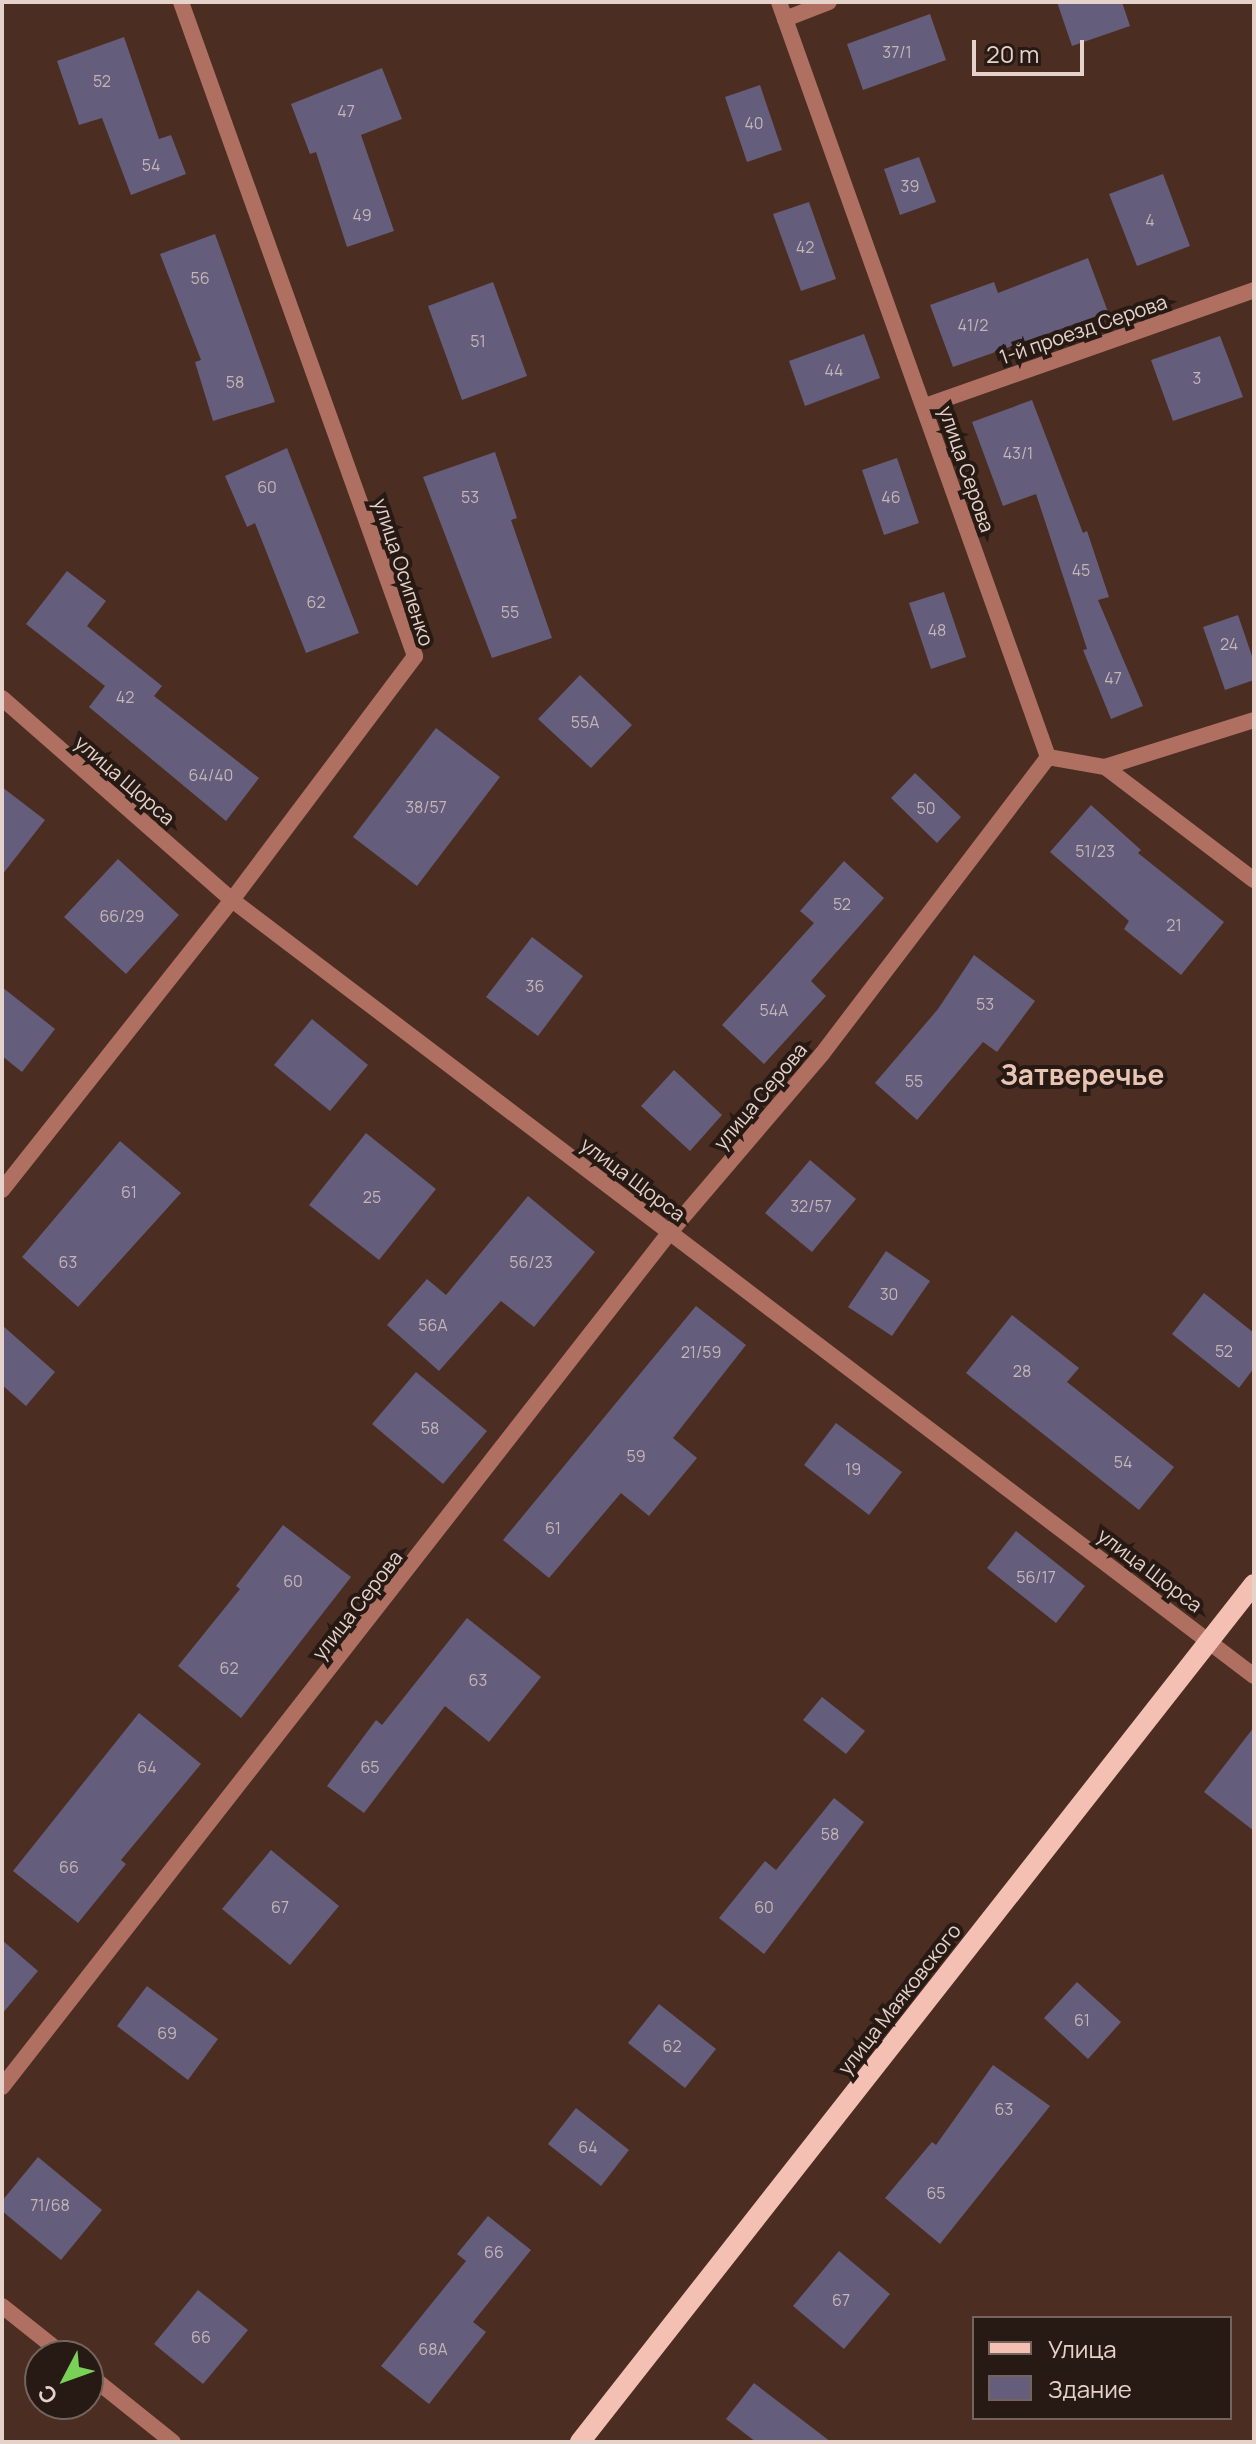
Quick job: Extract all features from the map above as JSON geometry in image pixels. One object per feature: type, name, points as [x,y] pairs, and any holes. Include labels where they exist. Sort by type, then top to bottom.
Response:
[{"type":"main road","name":"улица Маяковского","points":[[580,2442],[1254,1584]]},
{"type":"street","name":"улица Осипенко","points":[[2,1190],[232,900],[415,656],[181,2]]},
{"type":"street","name":"улица Серова","points":[[2,2087],[670,1232],[822,1054],[1048,757],[779,2]]},
{"type":"street","points":[[785,19],[829,2]]},
{"type":"street","name":"1-й проезд Серова","points":[[925,406],[1254,290]]},
{"type":"street","name":"улица Щорса","points":[[2,698],[232,900],[1254,1676]]},
{"type":"street","points":[[1105,767],[1254,720]]},
{"type":"street","points":[[1048,757],[1105,767],[1254,880]]},
{"type":"street","points":[[2,2306],[45,2340]]},
{"type":"street","points":[[104,2387],[173,2442]]},
{"type":"building","points":[[1057,2],[1122,2],[1130,26],[1072,46]]},
{"type":"building","points":[[930,14],[946,60],[863,90],[847,44]]},
{"type":"building","points":[[124,37],[159,139],[171,135],[186,174],[131,195],[102,118],[79,125],[57,61]]},
{"type":"building","points":[[382,68],[402,119],[361,135],[394,231],[347,247],[316,152],[310,154],[291,104]]},
{"type":"building","points":[[760,85],[782,150],[747,162],[725,97]]},
{"type":"building","points":[[919,157],[936,202],[900,215],[884,169]]},
{"type":"building","points":[[1163,174],[1190,246],[1137,266],[1109,194]]},
{"type":"building","points":[[809,202],[836,279],[801,291],[773,214]]},
{"type":"building","points":[[215,234],[275,402],[213,421],[195,362],[201,360],[160,254]]},
{"type":"building","points":[[1088,258],[1108,312],[953,367],[930,305],[994,282],[998,293]]},
{"type":"building","points":[[493,282],[527,376],[462,400],[428,306]]},
{"type":"building","points":[[864,334],[880,378],[805,406],[789,361]]},
{"type":"building","points":[[1220,336],[1243,397],[1173,421],[1151,360]]},
{"type":"building","points":[[1032,400],[1083,533],[1087,531],[1109,597],[1098,600],[1143,706],[1111,719],[1083,650],[1087,649],[1036,494],[1003,506],[972,422]]},
{"type":"building","points":[[287,448],[359,633],[306,653],[255,523],[247,527],[225,476]]},
{"type":"building","points":[[495,452],[517,518],[511,520],[552,638],[492,658],[423,477]]},
{"type":"building","points":[[897,458],[919,523],[884,535],[862,470]]},
{"type":"building","points":[[67,571],[106,601],[87,626],[162,686],[154,696],[259,778],[226,821],[89,707],[105,686],[26,624]]},
{"type":"building","points":[[944,592],[966,657],[931,669],[909,603]]},
{"type":"building","points":[[1238,615],[1254,662],[1254,680],[1225,690],[1203,627]]},
{"type":"building","points":[[580,675],[632,725],[591,768],[538,719]]},
{"type":"building","points":[[436,728],[500,777],[417,886],[353,837]]},
{"type":"building","points":[[915,773],[961,817],[937,843],[891,798]]},
{"type":"building","points":[[2,787],[45,820],[2,875]]},
{"type":"building","points":[[1091,805],[1141,850],[1138,853],[1224,922],[1181,975],[1124,929],[1129,921],[1050,852]]},
{"type":"building","points":[[118,859],[179,915],[126,974],[64,917]]},
{"type":"building","points":[[844,861],[884,898],[811,981],[826,996],[764,1064],[722,1025],[814,923],[800,911]]},
{"type":"building","points":[[532,937],[583,976],[538,1036],[486,997]]},
{"type":"building","points":[[974,955],[1035,1001],[997,1052],[983,1042],[917,1120],[875,1083],[938,1009]]},
{"type":"building","points":[[2,987],[55,1029],[22,1072],[2,1056]]},
{"type":"building","points":[[312,1019],[368,1065],[330,1111],[274,1065]]},
{"type":"building","points":[[674,1070],[722,1115],[690,1151],[641,1106]]},
{"type":"building","points":[[366,1133],[436,1189],[379,1260],[309,1205]]},
{"type":"building","points":[[120,1141],[181,1193],[78,1307],[22,1257]]},
{"type":"building","points":[[810,1160],[856,1199],[812,1252],[765,1213]]},
{"type":"building","points":[[528,1196],[595,1252],[534,1327],[501,1301],[439,1371],[387,1325],[427,1279],[446,1295]]},
{"type":"building","points":[[886,1251],[930,1281],[892,1336],[848,1307]]},
{"type":"building","points":[[1204,1293],[1254,1333],[1254,1368],[1239,1388],[1172,1334]]},
{"type":"building","points":[[696,1306],[746,1345],[673,1438],[697,1458],[649,1516],[621,1493],[549,1578],[503,1540]]},
{"type":"building","points":[[1012,1315],[1079,1368],[1067,1382],[1174,1467],[1139,1510],[966,1373]]},
{"type":"building","points":[[2,1325],[55,1372],[26,1406],[2,1385]]},
{"type":"building","points":[[416,1372],[487,1431],[443,1484],[372,1424]]},
{"type":"building","points":[[836,1423],[902,1472],[869,1515],[804,1465]]},
{"type":"building","points":[[283,1525],[351,1577],[241,1718],[178,1666],[240,1589],[236,1586]]},
{"type":"building","points":[[1016,1531],[1085,1586],[1056,1623],[987,1568]]},
{"type":"building","points":[[467,1618],[541,1677],[489,1742],[445,1706],[364,1813],[327,1786],[376,1720],[382,1725]]},
{"type":"building","points":[[822,1697],[865,1731],[846,1754],[803,1720]]},
{"type":"building","points":[[139,1713],[201,1764],[121,1860],[126,1864],[78,1923],[13,1871]]},
{"type":"building","points":[[1254,1727],[1254,1831],[1204,1792]]},
{"type":"building","points":[[834,1798],[864,1822],[764,1954],[719,1918],[765,1861],[776,1870]]},
{"type":"building","points":[[271,1850],[339,1906],[290,1965],[222,1909]]},
{"type":"building","points":[[2,1940],[38,1971],[2,2014]]},
{"type":"building","points":[[1077,1982],[1121,2022],[1088,2059],[1044,2018]]},
{"type":"building","points":[[147,1986],[218,2039],[188,2080],[117,2026]]},
{"type":"building","points":[[659,2004],[716,2049],[685,2088],[628,2043]]},
{"type":"building","points":[[993,2065],[1050,2106],[940,2244],[885,2198],[932,2142],[936,2145]]},
{"type":"building","points":[[576,2108],[629,2150],[601,2186],[548,2144]]},
{"type":"building","points":[[38,2157],[102,2210],[61,2260],[2,2211],[2,2201]]},
{"type":"building","points":[[488,2216],[531,2250],[473,2322],[486,2332],[429,2404],[381,2366],[466,2261],[457,2254]]},
{"type":"building","points":[[839,2251],[890,2294],[844,2349],[793,2306]]},
{"type":"building","points":[[198,2290],[248,2330],[203,2384],[154,2344]]},
{"type":"building","points":[[754,2383],[831,2442],[756,2442],[726,2419]]},
{"type":"district","name":"Затверечье","points":[[1082,1074]]}]
